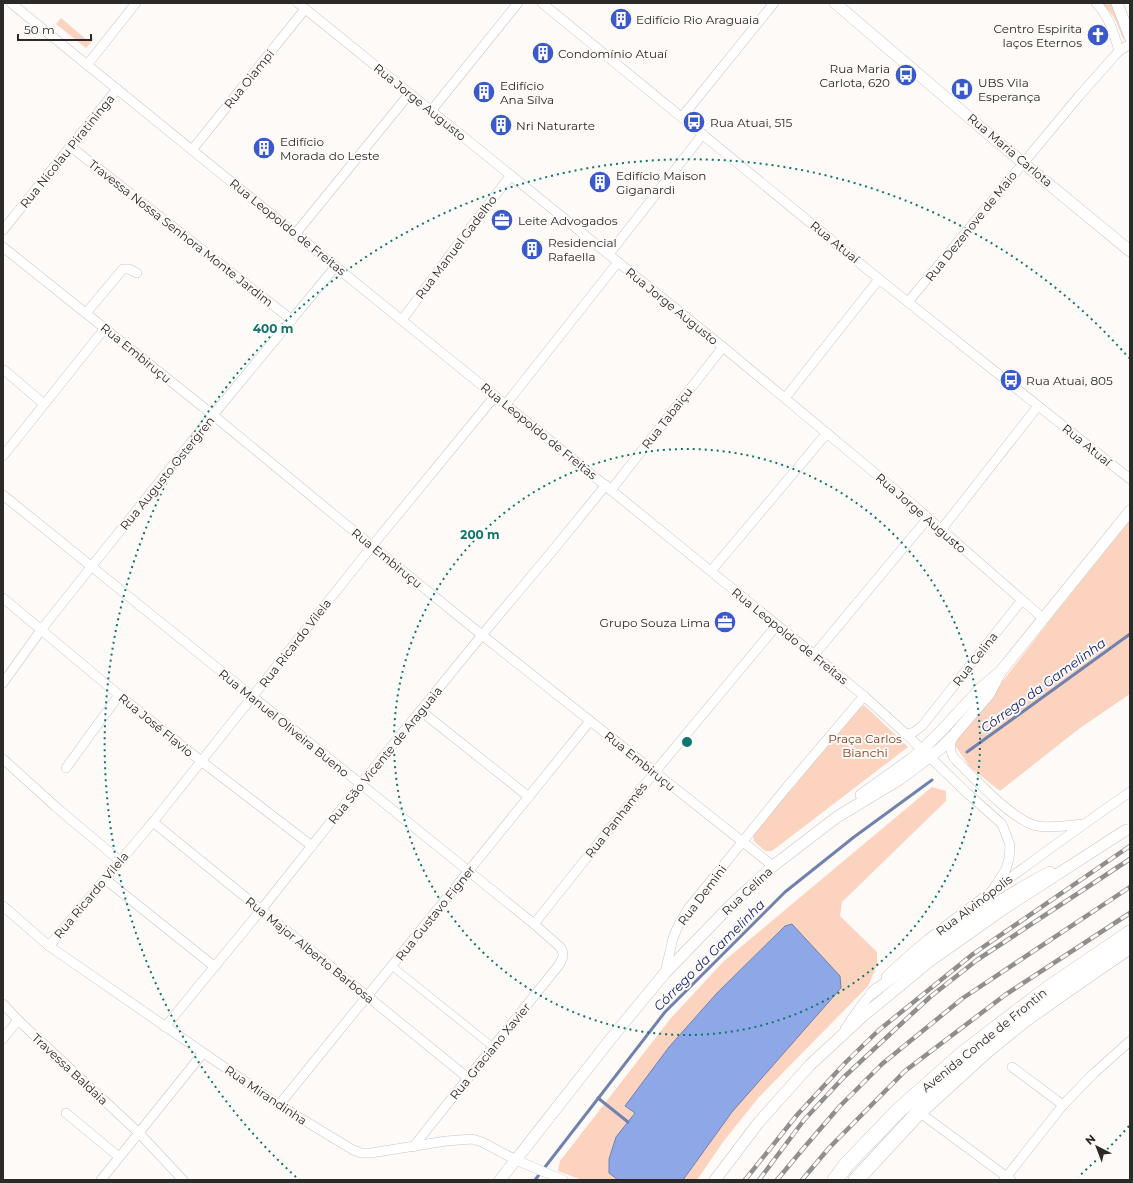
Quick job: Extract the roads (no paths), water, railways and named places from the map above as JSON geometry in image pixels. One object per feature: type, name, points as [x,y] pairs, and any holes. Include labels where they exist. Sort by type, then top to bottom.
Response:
[{"type":"highway","name":"Avenida Conde de Frontin","points":[[834,1180],[847,1164],[898,1110],[966,1051],[1049,988],[1130,933]]},
{"type":"highway","name":"Avenida Conde de Frontin","points":[[856,1180],[919,1112],[987,1050],[1024,1020],[1130,946]]},
{"type":"street","name":"Rua Leopoldo de Freitas","points":[[11,3],[814,655],[864,696],[906,734],[1002,824],[1010,845],[1009,859],[1006,869],[992,891]]},
{"type":"street","points":[[87,65],[136,3]]},
{"type":"street","points":[[431,111],[518,3]]},
{"type":"street","name":"Rua Atuaí","points":[[542,3],[908,302],[1130,479]]},
{"type":"street","points":[[682,117],[774,3]]},
{"type":"street","name":"Rua Maria Carlota","points":[[836,3],[1130,251]]},
{"type":"street","points":[[1096,3],[1106,15],[1115,36],[1119,51]]},
{"type":"street","points":[[1116,3],[1129,33]]},
{"type":"street","name":"Rua Jorge Augusto","points":[[302,6],[785,398],[928,518],[1022,600]]},
{"type":"street","name":"Rua Oiampi","points":[[192,150],[302,6]]},
{"type":"street","name":"Rua Dezenove de Maio","points":[[908,302],[1079,96],[1119,51],[1130,44]]},
{"type":"street","name":"Rua Nicolau Piratininga","points":[[3,230],[117,89]]},
{"type":"street","points":[[296,233],[410,93]]},
{"type":"street","points":[[609,254],[703,134]]},
{"type":"street","name":"Travessa Nossa Senhora Monte Jardim","points":[[71,147],[292,320]]},
{"type":"street","name":"Rua Manuel Gadelho","points":[[402,320],[511,175]]},
{"type":"street","name":"Rua Embiruçu","points":[[3,247],[213,415],[482,635],[773,866]]},
{"type":"street","points":[[506,404],[618,262]]},
{"type":"street","name":"Rua Augusto Ostergren","points":[[3,683],[91,567],[213,415],[336,266]]},
{"type":"street","points":[[86,313],[123,269],[129,269],[137,273]]},
{"type":"street","points":[[785,398],[879,278]]},
{"type":"street","points":[[4,452],[105,328]]},
{"type":"street","name":"Rua Tabaiçu","points":[[608,488],[723,347]]},
{"type":"street","points":[[4,370],[44,404]]},
{"type":"street","name":"Rua Ricardo Vilela","points":[[49,946],[153,822],[372,546],[495,396]]},
{"type":"street","points":[[941,530],[1038,406]]},
{"type":"street","points":[[711,571],[827,433]]},
{"type":"street","name":"Rua São Vicente de Araguaia","points":[[165,1027],[482,635],[608,488]]},
{"type":"street","name":"Rua Manuel Oliveira Bueno","points":[[3,495],[360,785],[534,924],[560,947],[564,953]]},
{"type":"street","name":"Rua Celina","points":[[926,754],[944,728],[979,690],[1001,670],[1044,619],[1130,511]]},
{"type":"street","points":[[814,655],[928,518]]},
{"type":"street","name":"Rua José Flavio","points":[[3,598],[201,761],[312,846]]},
{"type":"street","points":[[1022,600],[1044,619]]},
{"type":"street","name":"Rua Celina","points":[[906,734],[914,732],[922,726],[1022,600]]},
{"type":"street","name":"Rua Panhamés","points":[[534,924],[654,772],[777,625]]},
{"type":"street","name":"Rua Celina","points":[[665,973],[729,907],[773,866],[837,817],[900,779],[926,754],[953,736],[989,694],[1001,670]]},
{"type":"street","points":[[66,768],[119,695]]},
{"type":"street","name":"Rua Demini","points":[[500,1180],[613,1036],[665,973],[673,938],[678,924],[688,909],[786,788],[864,696]]},
{"type":"street","points":[[421,711],[529,797]]},
{"type":"street","name":"Rua Gustavo Figner","points":[[279,1105],[590,721]]},
{"type":"street","points":[[953,736],[950,749],[954,758],[1002,805],[1023,820],[1035,825],[1055,828],[1084,824]]},
{"type":"street","points":[[3,759],[56,808],[120,861]]},
{"type":"street","name":"Rua Alvinópolis","points":[[838,1040],[861,1006],[872,993],[891,972],[912,953],[992,891],[1130,792]]},
{"type":"street","name":"Rua Major Alberto Barbosa","points":[[153,822],[468,1078]]},
{"type":"street","name":"Rua Alvinópolis","points":[[715,1180],[759,1122],[810,1065],[863,1016],[932,960],[1002,910],[1126,830]]},
{"type":"street","points":[[872,993],[983,912],[1028,883],[1083,857]]},
{"type":"street","points":[[105,879],[215,967]]},
{"type":"street","name":"Rua Mirandinha","points":[[3,906],[49,946],[279,1105],[345,1145],[361,1152],[371,1153],[446,1141],[472,1139],[482,1142],[516,1160],[563,1180]]},
{"type":"street","name":"Rua Graciano Xavier","points":[[413,1147],[559,966],[564,953]]},
{"type":"street","points":[[392,966],[493,1047]]},
{"type":"street","name":"Travessa Baldaia","points":[[3,1004],[18,1020],[139,1133],[183,1180]]},
{"type":"street","points":[[3,1039],[18,1020]]},
{"type":"street","points":[[919,1112],[1007,1179],[1063,1105],[1093,1074],[1129,1043]]},
{"type":"street","points":[[101,1180],[203,1053]]},
{"type":"street","points":[[1012,1067],[1063,1105]]},
{"type":"street","points":[[66,1113],[119,1157]]},
{"type":"water","points":[[792,924],[840,976],[841,988],[732,1112],[683,1180],[618,1180],[609,1173],[609,1159],[616,1137],[635,1113],[625,1106],[669,1047],[717,993],[785,926]]},
{"type":"waterway","name":"Córrego da Gamelinha","points":[[967,752],[1130,634]]},
{"type":"waterway","name":"Córrego da Gamelinha","points":[[535,1180],[665,1012],[785,892],[854,837],[932,780]]},
{"type":"waterway","points":[[598,1098],[628,1122]]},
{"type":"railway","points":[[745,1180],[797,1115],[846,1062],[879,1030],[973,954],[1130,846]]},
{"type":"railway","points":[[759,1180],[804,1120],[844,1077],[930,997],[977,960],[1130,859]]},
{"type":"railway","points":[[777,1180],[840,1106],[882,1064],[963,998],[1130,887]]},
{"type":"railway","points":[[802,1180],[829,1148],[905,1071],[1005,995],[1130,913]]},
{"type":"place","name":"Edifício Rio Araguaia","points":[[621,19]]},
{"type":"place","name":"Centro Espirita laços Eternos","points":[[1098,35]]},
{"type":"place","name":"Condomínio Atuaí","points":[[543,53]]},
{"type":"place","name":"Rua Maria Carlota, 620","points":[[906,75]]},
{"type":"place","name":"UBS Vila Esperança","points":[[962,89]]},
{"type":"place","name":"Edifício Ana Sílva","points":[[484,92]]},
{"type":"place","name":"Rua Atuai, 515","points":[[694,122]]},
{"type":"place","name":"Nri Naturarte","points":[[501,125]]},
{"type":"place","name":"Edifício Morada do Leste","points":[[264,148]]},
{"type":"place","name":"Edifício Maison Giganardi","points":[[600,182]]},
{"type":"place","name":"Leite Advogados","points":[[502,220]]},
{"type":"place","name":"Residencial Rafaella","points":[[532,249]]},
{"type":"place","name":"Rua Atuai, 805","points":[[1011,380]]},
{"type":"place","name":"Grupo Souza Lima","points":[[725,622]]},
{"type":"park label","name":"Praça Carlos Bianchi","points":[[865,745]]}]
